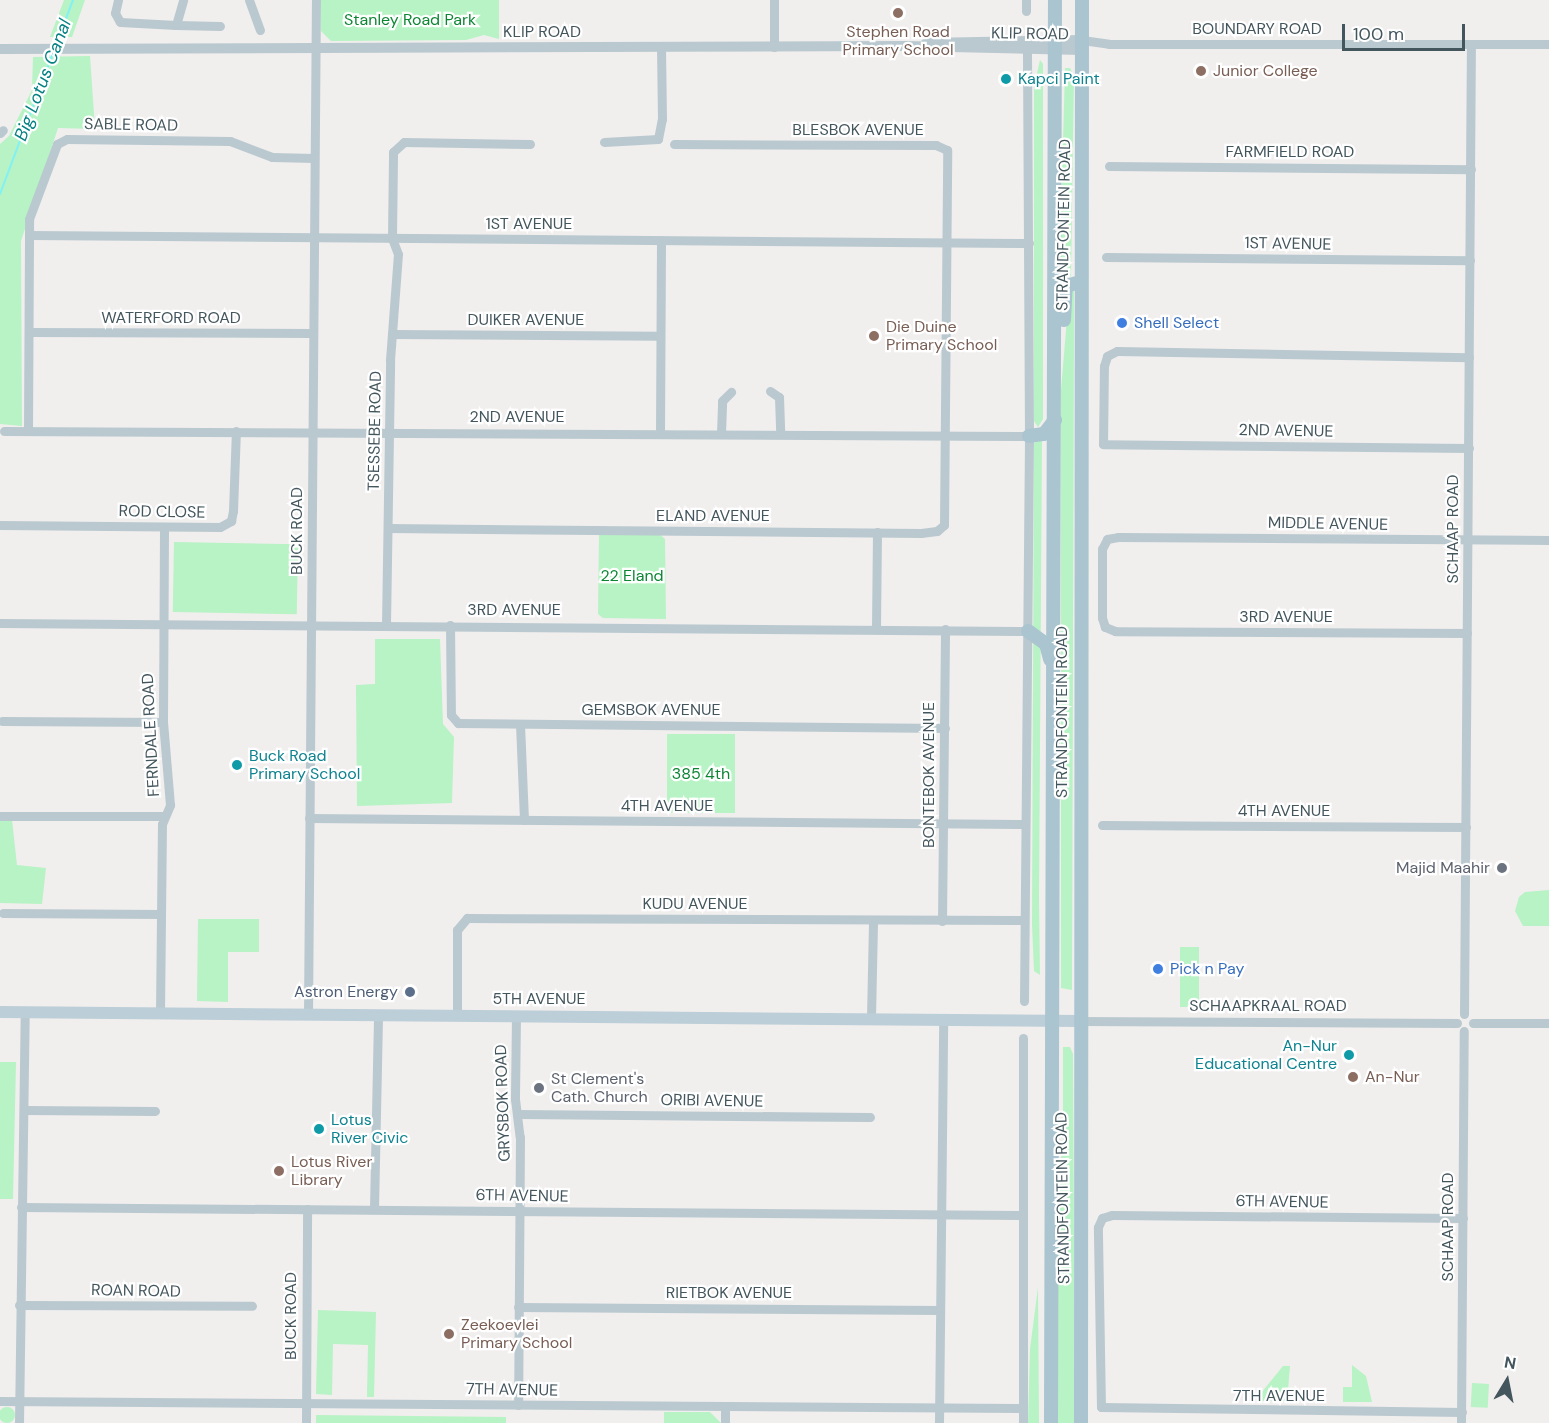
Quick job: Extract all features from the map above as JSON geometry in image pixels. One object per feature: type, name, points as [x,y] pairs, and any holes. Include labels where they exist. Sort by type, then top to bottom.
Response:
[{"type":"main road","name":"STRANDFONTEIN ROAD","points":[[1050,1423],[1055,420],[1054,0]]},
{"type":"main road","name":"STRANDFONTEIN ROAD","points":[[1081,1423],[1078,1021],[1082,0]]},
{"type":"main road","points":[[1055,405],[1065,290],[1069,284],[1080,282]]},
{"type":"main road","points":[[1029,436],[1044,434],[1055,420]]},
{"type":"main road","points":[[1028,631],[1046,644],[1054,675]]},
{"type":"main road","name":"5TH AVENUE","points":[[0,1012],[1078,1021]]},
{"type":"street","points":[[118,0],[115,13],[120,22],[220,26]]},
{"type":"street","points":[[176,25],[183,0]]},
{"type":"street","points":[[249,0],[260,30]]},
{"type":"street","name":"BUCK ROAD","points":[[308,1014],[316,0]]},
{"type":"street","points":[[774,0],[774,47]]},
{"type":"street","points":[[1026,0],[1026,11]]},
{"type":"street","name":"KLIP ROAD","points":[[992,44],[1027,49],[1055,45]]},
{"type":"street","name":"BOUNDARY ROAD","points":[[1082,45],[1549,44]]},
{"type":"street","name":"KLIP ROAD","points":[[0,49],[1082,45]]},
{"type":"street","name":"SCHAAP ROAD","points":[[1464,1014],[1471,45]]},
{"type":"street","points":[[604,142],[654,142],[662,128],[661,47]]},
{"type":"street","name":"STRANDFONTEIN ROAD","points":[[1024,1001],[1029,436],[1027,49]]},
{"type":"street","name":"SABLE ROAD","points":[[28,431],[29,235],[32,208],[54,150],[61,140],[230,141],[272,157],[314,158]]},
{"type":"street","points":[[392,238],[392,156],[400,143],[530,144]]},
{"type":"street","name":"BLESBOK AVENUE","points":[[674,144],[942,147],[950,156],[948,435]]},
{"type":"street","name":"FARMFIELD ROAD","points":[[1109,166],[1471,169]]},
{"type":"street","name":"1ST AVENUE","points":[[29,235],[1029,243]]},
{"type":"street","name":"TSESSEBE ROAD","points":[[386,625],[392,334],[398,254],[392,238]]},
{"type":"street","points":[[660,433],[661,240]]},
{"type":"street","name":"1ST AVENUE","points":[[1106,257],[1470,260]]},
{"type":"street","name":"WATERFORD ROAD","points":[[29,332],[313,333]]},
{"type":"street","name":"DUIKER AVENUE","points":[[392,334],[660,336]]},
{"type":"street","name":"2ND AVENUE","points":[[1468,448],[1103,444],[1104,366],[1113,352],[1469,357]]},
{"type":"street","points":[[770,391],[779,397],[780,434]]},
{"type":"street","points":[[721,434],[722,401],[731,392]]},
{"type":"street","name":"2ND AVENUE","points":[[4,431],[1029,436]]},
{"type":"street","name":"ROD CLOSE","points":[[0,525],[220,527],[231,521],[236,431]]},
{"type":"street","name":"ELAND AVENUE","points":[[388,528],[931,532],[945,525],[948,435]]},
{"type":"street","name":"FERNDALE ROAD","points":[[160,1013],[164,816],[170,805],[163,722],[164,527]]},
{"type":"street","points":[[876,628],[877,532]]},
{"type":"street","name":"MIDDLE AVENUE","points":[[1106,627],[1101,611],[1102,549],[1107,539],[1549,540]]},
{"type":"street","name":"3RD AVENUE","points":[[0,623],[876,628],[1028,631]]},
{"type":"street","name":"GEMSBOK AVENUE","points":[[450,625],[453,719],[470,724],[945,728]]},
{"type":"street","name":"3RD AVENUE","points":[[1106,627],[1121,631],[1467,633]]},
{"type":"street","name":"BONTEBOK AVENUE","points":[[942,921],[945,629]]},
{"type":"street","points":[[2,721],[163,722]]},
{"type":"street","points":[[520,724],[524,820]]},
{"type":"street","points":[[0,816],[164,816]]},
{"type":"street","name":"4TH AVENUE","points":[[309,818],[1024,824]]},
{"type":"street","name":"4TH AVENUE","points":[[1102,825],[1466,826]]},
{"type":"street","points":[[3,914],[161,914]]},
{"type":"street","name":"KUDU AVENUE","points":[[457,1016],[457,930],[467,918],[1024,920]]},
{"type":"street","points":[[871,1018],[873,921]]},
{"type":"street","points":[[19,1423],[25,1012]]},
{"type":"street","points":[[1473,1023],[1464,1014],[1456,1023],[1464,1031],[1473,1023],[1549,1023]]},
{"type":"street","points":[[374,1209],[378,1015]]},
{"type":"street","name":"GRYSBOK ROAD","points":[[516,1015],[519,1210],[518,1405]]},
{"type":"street","points":[[939,1423],[943,1019]]},
{"type":"street","name":"SCHAAPKRAAL ROAD","points":[[1078,1021],[1456,1023]]},
{"type":"street","name":"SCHAAP ROAD","points":[[1461,1423],[1464,1031]]},
{"type":"street","points":[[1023,1038],[1023,1423]]},
{"type":"street","points":[[24,1110],[155,1112]]},
{"type":"street","name":"ORIBI AVENUE","points":[[518,1114],[870,1118]]},
{"type":"street","name":"6TH AVENUE","points":[[21,1207],[1023,1215]]},
{"type":"street","name":"BUCK ROAD","points":[[306,1423],[307,1209]]},
{"type":"street","name":"6TH AVENUE","points":[[1099,1404],[1098,1227],[1102,1218],[1112,1215],[1463,1218]]},
{"type":"street","name":"ROAN ROAD","points":[[20,1305],[252,1306]]},
{"type":"street","name":"RIETBOK AVENUE","points":[[518,1307],[939,1310]]},
{"type":"street","name":"7TH AVENUE","points":[[0,1401],[1023,1408]]},
{"type":"street","name":"7TH AVENUE","points":[[1099,1404],[1108,1410],[1462,1412]]},
{"type":"street","points":[[725,1407],[725,1423]]},
{"type":"green space","points":[[64,0],[85,0],[72,37],[50,37]]},
{"type":"green space","name":"Stanley Road Park","points":[[320,0],[499,0],[499,39],[484,35],[466,40],[331,41],[321,31]]},
{"type":"green space","points":[[90,56],[95,129],[58,128],[21,241],[22,426],[0,424],[0,144],[9,136],[32,90],[33,57]]},
{"type":"green space","points":[[1040,60],[1043,64],[1043,419],[1038,427],[1034,421],[1034,87]]},
{"type":"green space","points":[[1065,68],[1070,68],[1074,76],[1071,276],[1065,279],[1059,292]]},
{"type":"green space","points":[[1074,290],[1072,990],[1061,988],[1061,390],[1069,295]]},
{"type":"green space","points":[[1042,440],[1040,975],[1034,971],[1032,924],[1034,443]]},
{"type":"green space","name":"22 Eland","points":[[599,534],[659,534],[665,539],[666,619],[603,618],[598,614]]},
{"type":"green space","points":[[174,542],[298,544],[297,614],[173,612]]},
{"type":"green space","points":[[375,639],[440,639],[443,724],[454,737],[452,803],[357,806],[356,685],[375,684]]},
{"type":"green space","name":"385 4th","points":[[667,734],[735,734],[735,813],[667,813]]},
{"type":"green space","points":[[0,820],[12,820],[17,865],[46,868],[42,904],[0,903]]},
{"type":"green space","points":[[1549,890],[1549,926],[1523,926],[1515,911],[1519,897],[1525,892]]},
{"type":"green space","points":[[198,919],[259,919],[259,952],[228,952],[228,1002],[197,1001]]},
{"type":"green space","points":[[1180,947],[1199,947],[1199,1007],[1180,1007]]},
{"type":"green space","points":[[1063,1047],[1070,1047],[1073,1054],[1075,1423],[1056,1423],[1057,1182],[1063,1147]]},
{"type":"green space","points":[[0,1062],[16,1062],[13,1199],[0,1199]]},
{"type":"green space","points":[[1038,1287],[1039,1423],[1028,1423],[1030,1349]]},
{"type":"green space","points":[[318,1310],[376,1312],[374,1397],[367,1397],[368,1345],[333,1344],[332,1395],[316,1394]]},
{"type":"green space","points":[[1352,1365],[1366,1376],[1372,1402],[1343,1402],[1343,1387],[1352,1387]]},
{"type":"green space","points":[[1283,1366],[1290,1366],[1287,1401],[1259,1401],[1262,1392]]},
{"type":"green space","points":[[1472,1383],[1489,1384],[1488,1408],[1471,1407]]},
{"type":"green space","points":[[4,1407],[10,1407],[15,1415],[13,1421],[4,1423],[-1,1418],[-1,1412]]},
{"type":"green space","points":[[664,1412],[710,1412],[721,1423],[664,1423]]},
{"type":"green space","points":[[316,1415],[506,1417],[506,1423],[316,1423]]},
{"type":"waterway","name":"Big Lotus Canal","points":[[56,45],[73,0]]},
{"type":"waterway","name":"Big Lotus Canal","points":[[0,194],[53,53]]},
{"type":"place","name":"Stephen Road Primary School","points":[[898,13]]},
{"type":"place","name":"Junior College","points":[[1201,71]]},
{"type":"place","name":"Kapci Paint","points":[[1006,79]]},
{"type":"place","name":"Shell Select","points":[[1122,323]]},
{"type":"place","name":"Die Duine Primary School","points":[[874,336]]},
{"type":"place","name":"Buck Road Primary School","points":[[237,765]]},
{"type":"place","name":"Majid Maahir","points":[[1502,868]]},
{"type":"place","name":"Pick n Pay","points":[[1158,969]]},
{"type":"place","name":"Astron Energy","points":[[410,992]]},
{"type":"place","name":"An-Nur Educational Centre","points":[[1349,1055]]},
{"type":"place","name":"An-Nur","points":[[1353,1077]]},
{"type":"place","name":"St Clement's Cath. Church","points":[[539,1088]]},
{"type":"place","name":"Lotus River Civic","points":[[319,1129]]},
{"type":"place","name":"Lotus River Library","points":[[279,1171]]},
{"type":"place","name":"Zeekoevlei Primary School","points":[[449,1334]]}]
